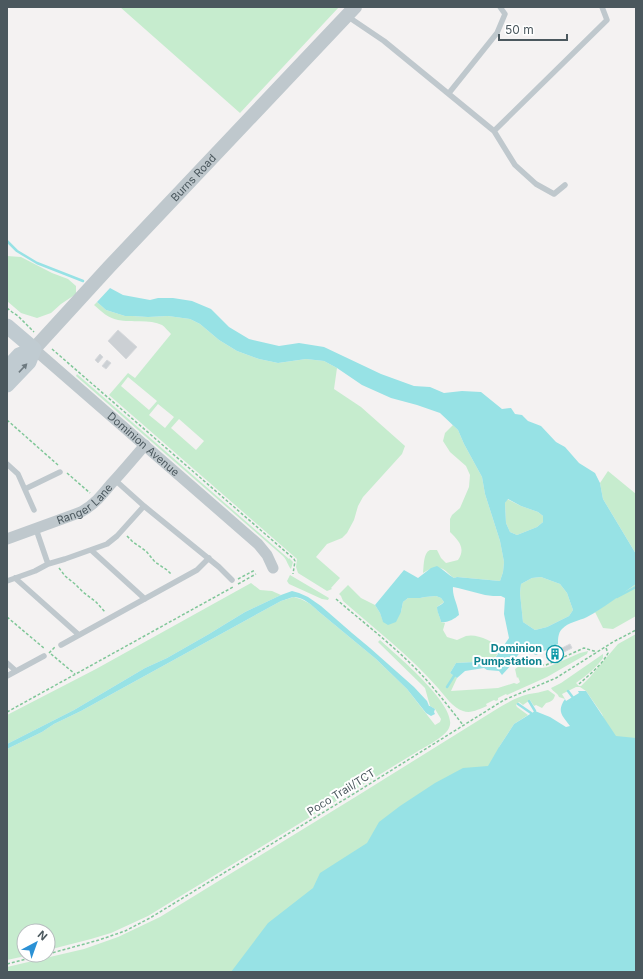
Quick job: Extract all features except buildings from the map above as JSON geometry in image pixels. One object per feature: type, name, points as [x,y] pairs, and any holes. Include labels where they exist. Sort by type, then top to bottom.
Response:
[{"type":"main road","name":"Dominion Avenue","points":[[7,326],[34,349]]},
{"type":"main road","points":[[7,368],[19,355],[34,349]]},
{"type":"main road","points":[[7,385],[29,362],[34,349]]},
{"type":"street","name":"Burns Road","points":[[34,349],[109,267],[351,11]]},
{"type":"street","name":"Dominion Avenue","points":[[34,349],[258,544],[267,555],[273,568]]},
{"type":"street","name":"Ranger Lane","points":[[7,539],[81,512],[88,508],[115,480],[145,445]]},
{"type":"lane","points":[[449,93],[497,33],[505,14],[500,7]]},
{"type":"lane","points":[[494,131],[606,20],[602,7]]},
{"type":"lane","points":[[351,11],[384,41],[494,131],[515,164],[536,184],[554,194],[565,185]]},
{"type":"lane","points":[[7,464],[18,474],[34,510]]},
{"type":"lane","points":[[24,489],[60,469]]},
{"type":"lane","points":[[115,480],[144,506],[209,558],[232,580]]},
{"type":"lane","points":[[7,581],[48,564],[111,542],[144,506]]},
{"type":"lane","points":[[36,529],[48,564]]},
{"type":"lane","points":[[90,550],[145,599]]},
{"type":"lane","points":[[61,645],[177,582],[197,570],[209,558]]},
{"type":"lane","points":[[15,578],[79,635]]},
{"type":"lane","points":[[7,676],[44,656]]},
{"type":"lane","points":[[7,663],[16,671]]},
{"type":"path","points":[[7,308],[18,316],[34,332]]},
{"type":"path","points":[[52,349],[294,559],[293,574]]},
{"type":"path","points":[[7,420],[60,469]]},
{"type":"path","points":[[67,472],[91,493]]},
{"type":"path","points":[[123,530],[133,542],[146,551],[155,562],[171,573],[177,582]]},
{"type":"path","points":[[56,562],[62,574],[96,602],[104,611],[107,620]]},
{"type":"path","points":[[232,580],[234,578],[237,580],[255,570]]},
{"type":"path","points":[[7,712],[256,574]]},
{"type":"path","points":[[336,599],[394,649],[418,672],[463,725]]},
{"type":"path","points":[[7,617],[76,674]]},
{"type":"path","name":"Poco Trail/TCT","points":[[56,952],[125,931],[150,918],[362,789],[504,700],[556,678],[605,647],[636,630]]},
{"type":"path","points":[[579,684],[605,658],[608,653],[605,647]]},
{"type":"path","points":[[521,664],[546,666],[584,648],[597,652]]},
{"type":"green space","points":[[120,7],[339,7],[240,113]]},
{"type":"green space","points":[[7,256],[21,257],[52,273],[68,279],[76,286],[76,294],[51,313],[37,318],[21,313],[7,301]]},
{"type":"green space","points":[[97,302],[106,310],[125,316],[168,316],[190,319],[200,324],[219,340],[237,351],[259,359],[278,363],[306,359],[324,361],[337,368],[334,389],[361,407],[405,446],[402,454],[363,497],[347,533],[342,538],[327,544],[316,557],[340,578],[331,588],[332,589],[327,591],[298,573],[296,567],[297,559],[109,395],[128,373],[135,378],[171,334],[162,325],[157,323],[123,321],[111,318],[94,305]],"holes":[[[128,377],[157,401],[149,410],[121,386]],[[158,404],[174,417],[165,428],[149,415]],[[179,419],[204,441],[196,450],[171,428]]]},
{"type":"green space","points":[[77,374],[289,558],[293,562],[291,569],[283,556],[76,376]]},
{"type":"green space","points":[[453,425],[458,430],[482,477],[485,494],[500,541],[504,562],[500,581],[454,578],[440,568],[430,569],[423,573],[425,557],[430,550],[437,550],[441,558],[446,563],[458,560],[461,552],[459,542],[450,532],[450,519],[452,515],[460,508],[469,487],[470,475],[466,466],[450,452],[443,441],[445,433]]},
{"type":"green space","points":[[608,471],[636,494],[636,554],[603,499],[600,483]]},
{"type":"green space","points":[[507,499],[538,512],[543,516],[543,522],[537,527],[517,535],[510,532],[506,523],[505,503]]},
{"type":"green space","points":[[290,575],[329,598],[328,600],[322,599],[289,584],[287,581]]},
{"type":"green space","points":[[541,577],[560,584],[567,593],[573,610],[569,616],[547,627],[535,630],[523,622],[520,593],[521,584],[532,578]]},
{"type":"green space","points":[[251,583],[260,590],[272,591],[281,595],[245,612],[74,710],[7,744],[7,715],[96,669]]},
{"type":"green space","points":[[636,584],[636,616],[613,629],[603,628],[595,612]]},
{"type":"green space","points":[[348,585],[361,598],[375,605],[383,621],[401,612],[403,602],[408,598],[436,596],[441,598],[444,602],[437,607],[437,609],[441,622],[445,623],[443,630],[447,637],[457,640],[470,635],[480,637],[501,648],[493,661],[456,663],[450,673],[457,678],[451,691],[498,688],[514,683],[517,684],[520,682],[518,677],[517,678],[515,669],[518,667],[548,667],[588,651],[587,654],[547,677],[507,695],[506,694],[498,698],[496,701],[494,700],[486,704],[487,706],[478,710],[466,712],[453,705],[427,676],[404,654],[343,601],[339,594]]},
{"type":"green space","points":[[294,597],[310,604],[376,659],[407,689],[435,725],[440,722],[441,719],[435,709],[430,706],[425,688],[378,642],[380,640],[424,681],[445,707],[450,719],[449,728],[447,731],[439,739],[148,916],[111,933],[56,948],[56,923],[16,923],[16,958],[7,960],[7,749],[81,711],[281,601]]},
{"type":"green space","points":[[636,634],[636,805],[602,714],[586,691],[580,687],[576,687],[562,694],[565,699],[559,697],[558,694],[551,688],[561,683],[603,654],[603,658],[597,665],[576,683],[581,686],[618,644]]},
{"type":"green space","points":[[548,690],[555,695],[555,697],[546,703],[542,708],[536,705],[534,706],[530,700],[523,705],[519,702],[516,705],[528,715],[514,724],[499,747],[500,752],[350,972],[7,972],[7,967],[24,963],[56,963],[56,956],[84,949],[118,937],[160,917],[500,707],[514,699]]},
{"type":"water","points":[[110,288],[123,295],[150,300],[158,298],[173,298],[192,301],[211,309],[229,327],[249,339],[279,346],[299,343],[324,347],[381,374],[414,386],[430,387],[444,393],[462,391],[481,392],[502,409],[511,408],[515,414],[522,415],[528,421],[541,426],[556,442],[565,447],[579,463],[595,473],[600,483],[603,499],[636,554],[636,584],[606,606],[564,627],[559,634],[558,644],[536,655],[522,649],[512,664],[502,675],[499,671],[487,670],[484,668],[465,671],[457,678],[450,673],[456,663],[493,661],[509,638],[504,614],[505,598],[501,596],[485,595],[453,587],[453,594],[459,615],[446,622],[441,622],[437,611],[437,607],[444,602],[441,598],[436,596],[408,598],[403,602],[401,612],[396,622],[388,625],[383,622],[375,605],[404,570],[418,578],[431,568],[437,566],[454,578],[500,581],[504,562],[500,541],[485,494],[482,477],[458,430],[440,413],[391,398],[362,385],[324,361],[306,359],[278,363],[259,359],[237,351],[219,340],[200,324],[190,319],[168,316],[125,316],[106,310],[97,302]],"holes":[[[508,499],[521,506],[538,512],[543,516],[543,522],[537,527],[517,535],[510,532],[506,523],[505,503]],[[541,577],[560,584],[567,593],[573,610],[569,616],[547,627],[535,630],[523,622],[520,593],[521,584],[532,578]]]},
{"type":"water","points":[[292,591],[308,597],[321,606],[370,648],[414,687],[427,701],[429,706],[435,709],[435,714],[431,716],[426,713],[407,689],[376,659],[305,600],[295,597],[281,601],[81,711],[7,749],[7,744],[74,710],[245,612]]},
{"type":"water","points":[[578,691],[586,691],[616,736],[636,738],[636,972],[231,972],[268,923],[313,888],[320,873],[367,843],[379,822],[435,783],[463,768],[488,766],[514,724],[535,711],[550,717],[566,727],[570,726],[562,714],[561,707],[565,699],[566,701],[579,693]]},
{"type":"waterway","points":[[7,241],[17,251],[37,263],[83,281]]},
{"type":"waterway","points":[[617,597],[636,587]]},
{"type":"waterway","points":[[447,687],[454,676]]},
{"type":"waterway","points":[[568,691],[574,699]]},
{"type":"waterway","points":[[529,701],[535,711]]},
{"type":"waterway","points":[[518,704],[531,713]]},
{"type":"place","name":"Dominion Pumpstation","points":[[555,654]]}]
